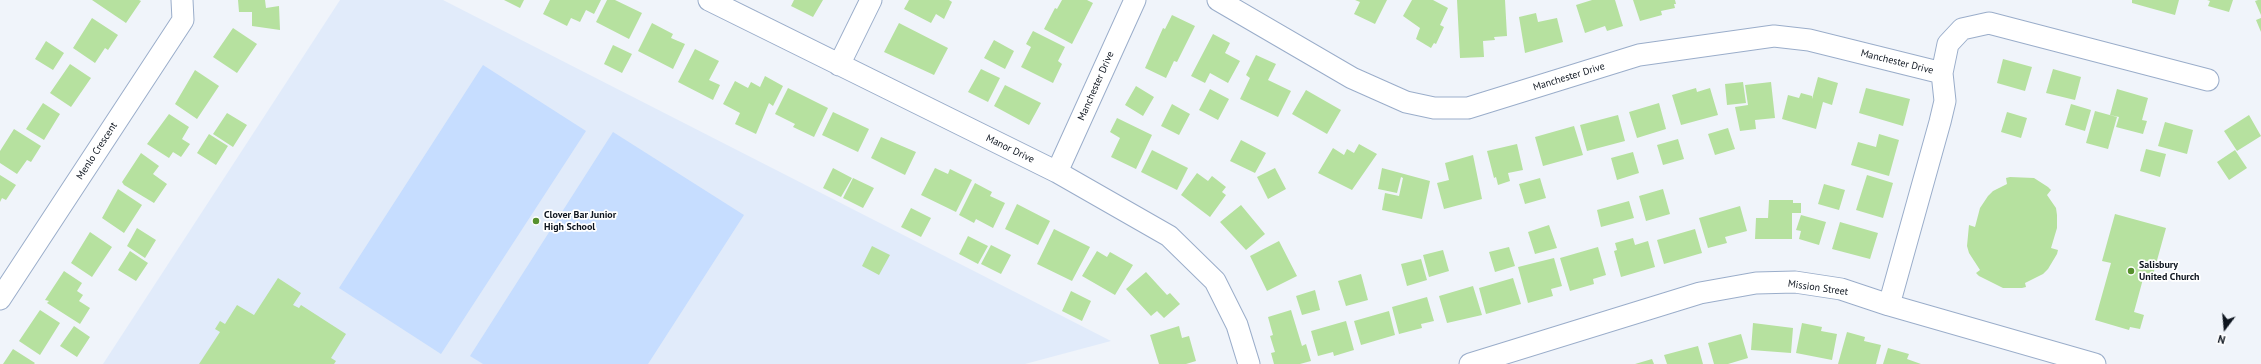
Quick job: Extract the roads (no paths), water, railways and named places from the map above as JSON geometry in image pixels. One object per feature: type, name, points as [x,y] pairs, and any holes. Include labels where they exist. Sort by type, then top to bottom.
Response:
[{"type":"street","name":"Menlo Crescent","points":[[0,299],[183,20],[182,0]]},
{"type":"street","name":"Manor Drive","points":[[709,0],[1057,172],[1169,236],[1215,281],[1237,325],[1250,364]]},
{"type":"street","points":[[839,65],[871,0]]},
{"type":"street","name":"Manchester Drive","points":[[1057,172],[1135,0]]},
{"type":"street","name":"Manchester Drive","points":[[1218,0],[1352,78],[1406,102],[1434,108],[1468,108],[1639,55],[1774,36],[1809,40],[1942,73]]},
{"type":"street","name":"Manchester Drive","points":[[1889,305],[1940,122],[1944,101],[1942,73],[1948,44],[1962,29],[1989,23],[2208,80]]},
{"type":"street","name":"Mission Street","points":[[1470,364],[1700,293],[1756,283],[1795,282],[1841,289],[1889,305],[2095,364]]},
{"type":"place","name":"Clover Bar Junior High School","points":[[536,221]]},
{"type":"place","name":"Salisbury United Church","points":[[2131,271]]}]
